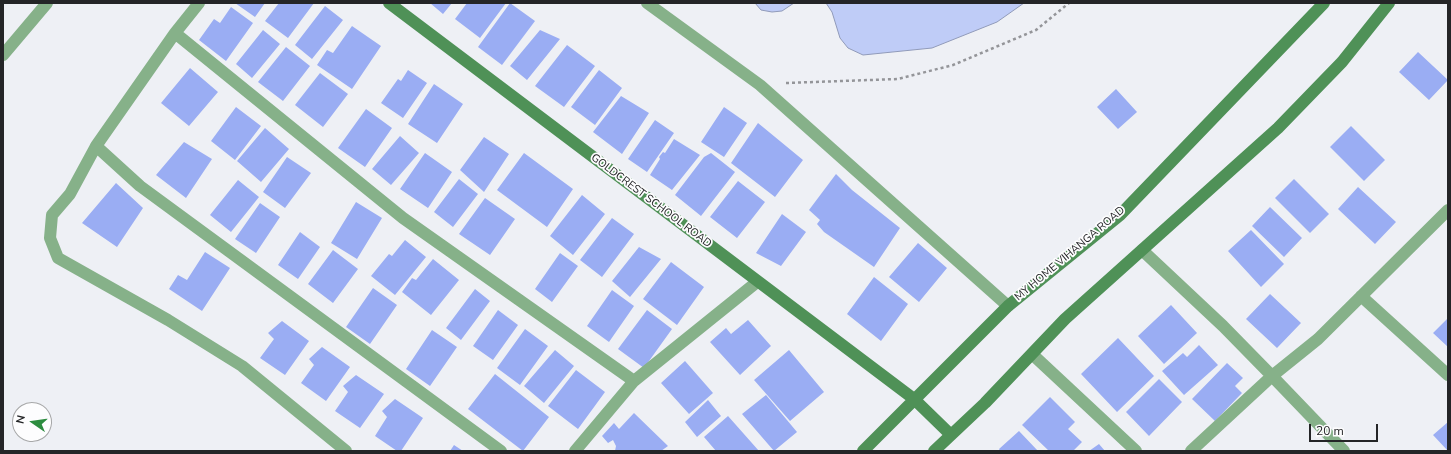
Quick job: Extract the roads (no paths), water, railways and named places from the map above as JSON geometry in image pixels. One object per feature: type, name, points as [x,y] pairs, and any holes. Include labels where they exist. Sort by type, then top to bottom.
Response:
[{"type":"street","points":[[3,55],[47,3]]},
{"type":"street","points":[[199,3],[174,33],[96,146],[70,194],[52,215],[50,238],[58,258],[168,320],[242,366],[346,451]]},
{"type":"street","points":[[647,3],[760,85],[1008,306]]},
{"type":"street","name":"MY HOME VIHANGA ROAD","points":[[864,451],[1008,306],[1120,215],[1324,3]]},
{"type":"street","points":[[934,451],[985,403],[1065,319],[1278,128],[1342,62],[1389,3]]},
{"type":"street","name":"GOLDCREST SCHOOL ROAD","points":[[397,5],[758,282],[914,399],[951,435]]},
{"type":"street","points":[[174,33],[403,218],[634,382]]},
{"type":"street","points":[[96,146],[140,186],[501,451]]},
{"type":"street","points":[[1191,451],[1272,376],[1318,339],[1448,210]]},
{"type":"street","points":[[1142,250],[1223,326],[1344,451]]},
{"type":"street","points":[[575,451],[634,382],[758,282]]},
{"type":"street","points":[[1361,296],[1448,375]]},
{"type":"street","points":[[1032,354],[1136,451]]},
{"type":"water","points":[[755,3],[794,3],[782,11],[772,12],[761,10]]},
{"type":"water","points":[[826,3],[1024,3],[997,22],[932,48],[863,55],[848,48],[840,38],[832,12]]}]
